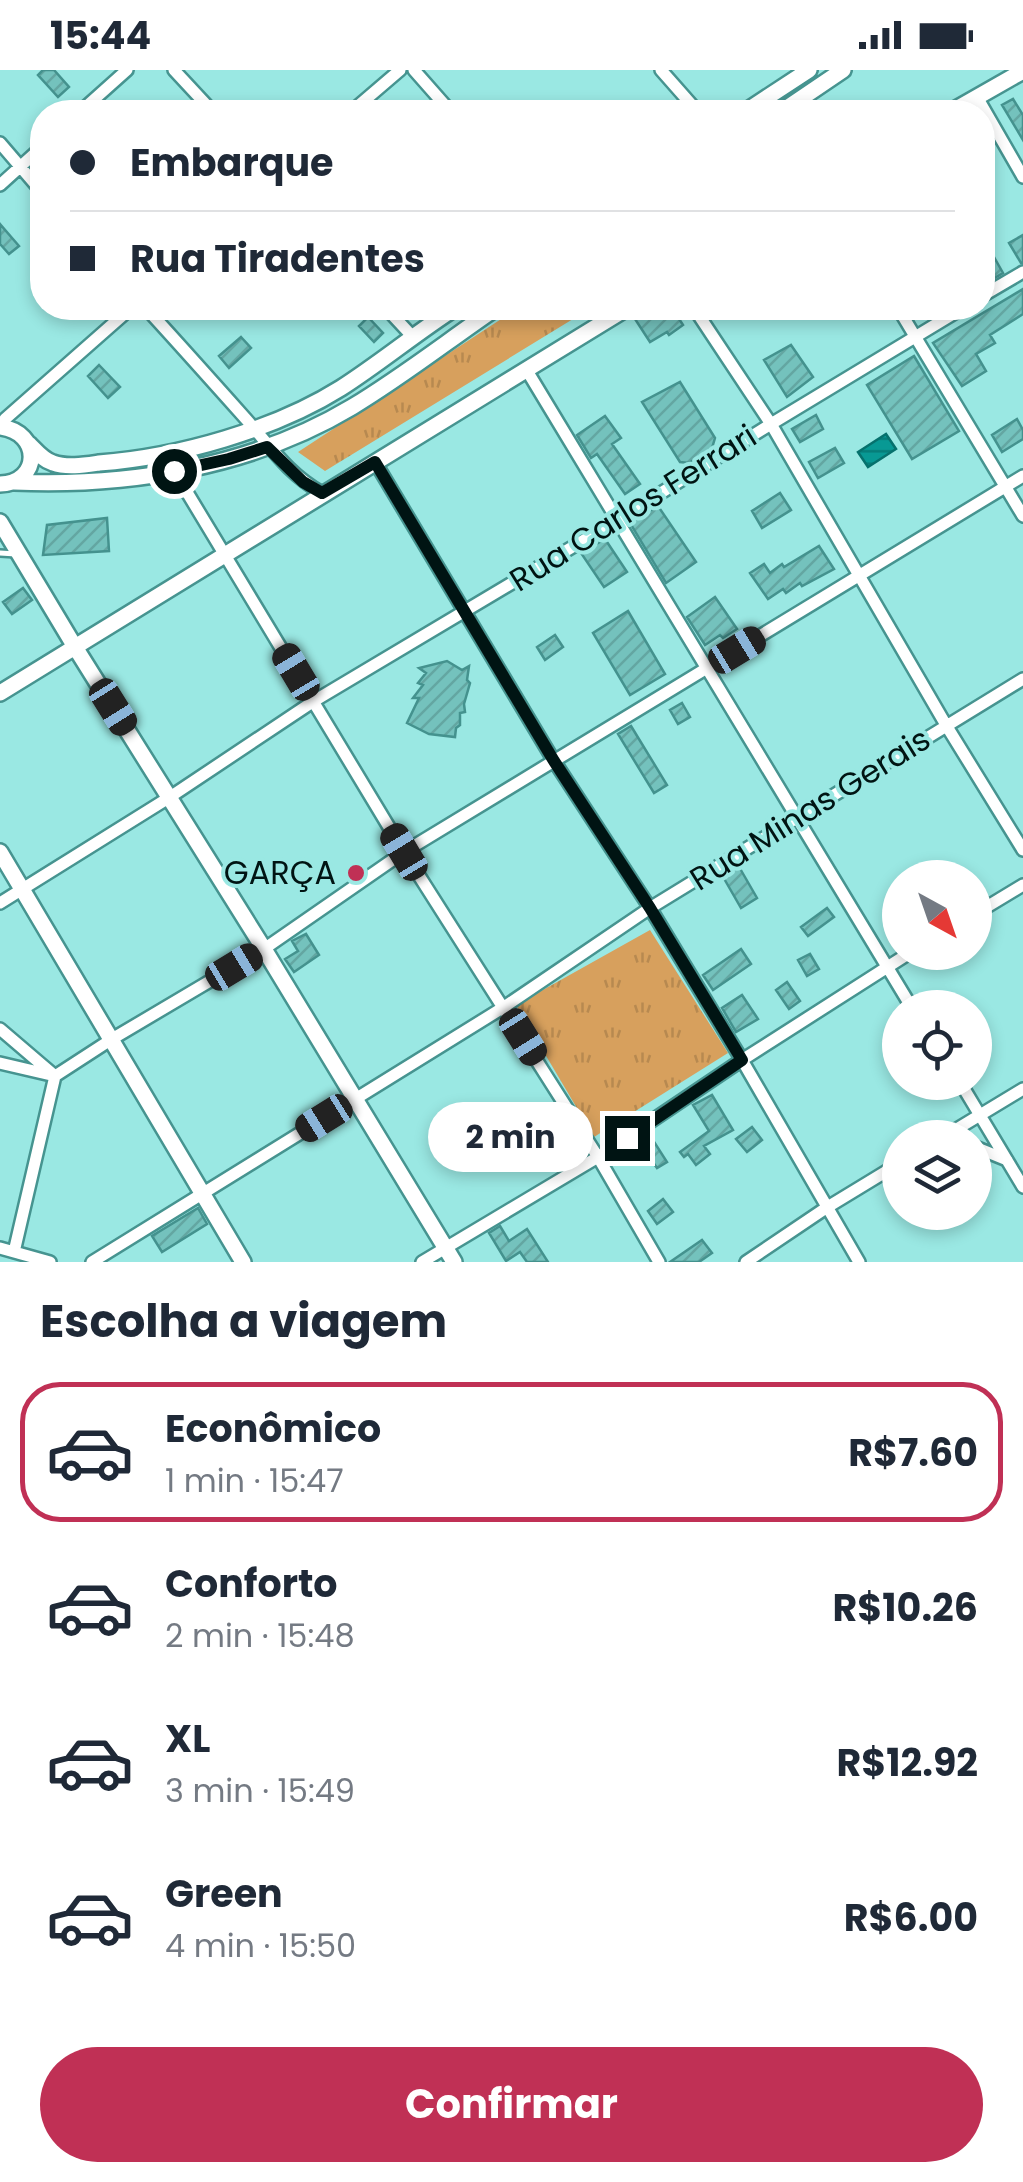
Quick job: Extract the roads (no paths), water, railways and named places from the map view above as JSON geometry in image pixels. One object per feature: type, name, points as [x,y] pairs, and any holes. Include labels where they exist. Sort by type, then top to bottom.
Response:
[{"type":"main road","points":[[763,100],[809,70]]},
{"type":"main road","points":[[799,100],[843,70]]},
{"type":"main road","points":[[981,95],[1011,70]]},
{"type":"main road","points":[[972,100],[1023,70]]},
{"type":"main road","points":[[4,423],[55,464],[114,462],[226,439],[339,388],[436,320]]},
{"type":"main road","points":[[7,483],[104,481],[174,471],[267,447],[351,408],[479,320]]},
{"type":"main road","points":[[0,693],[607,320]]},
{"type":"main road","points":[[7,483],[28,470],[29,444]]},
{"type":"main road","points":[[2,527],[449,1255]]},
{"type":"main road","points":[[0,852],[244,1262]]},
{"type":"street","points":[[93,100],[127,70]]},
{"type":"street","points":[[174,70],[201,100]]},
{"type":"street","points":[[365,100],[400,70]]},
{"type":"street","points":[[414,70],[441,100]]},
{"type":"street","points":[[666,72],[688,100]]},
{"type":"street","points":[[981,95],[984,100]]},
{"type":"street","points":[[995,122],[1023,177]]},
{"type":"street","points":[[0,143],[30,178]]},
{"type":"street","points":[[0,185],[30,158]]},
{"type":"street","points":[[995,288],[1023,272]]},
{"type":"street","points":[[4,423],[118,320]]},
{"type":"street","points":[[157,320],[267,447],[303,482],[322,493]]},
{"type":"street","points":[[397,320],[412,336]]},
{"type":"street","points":[[702,320],[771,424],[1023,850]]},
{"type":"street","points":[[906,320],[1023,516]]},
{"type":"street","name":"Rua Carlos Ferrari","points":[[0,904],[314,702],[943,320]]},
{"type":"street","points":[[526,369],[882,959]]},
{"type":"street","points":[[165,453],[404,852],[598,1158],[659,1262]]},
{"type":"street","points":[[375,462],[554,761],[650,908],[742,1060],[859,1262]]},
{"type":"street","points":[[14,1252],[55,1076],[264,949],[404,852],[1023,476]]},
{"type":"street","name":"Rua Minas Gerais","points":[[92,1262],[504,1007],[650,908],[1023,679]]},
{"type":"street","points":[[992,903],[1023,884]]},
{"type":"street","points":[[422,1262],[449,1255],[882,970]]},
{"type":"street","points":[[0,1029],[55,1076]]},
{"type":"street","points":[[0,1062],[55,1076]]},
{"type":"street","points":[[972,1120],[1023,1088]]},
{"type":"street","points":[[971,1100],[1023,1187]]},
{"type":"street","points":[[992,1154],[1007,1160]]},
{"type":"street","points":[[746,1262],[882,1174]]},
{"type":"street","points":[[0,1248],[50,1262]]},
{"type":"lane","points":[[0,553],[19,554]]},
{"type":"water","points":[[886,434],[896,449],[868,467],[858,452]]},
{"type":"place","name":"GARÇA","points":[[356,873]]}]
